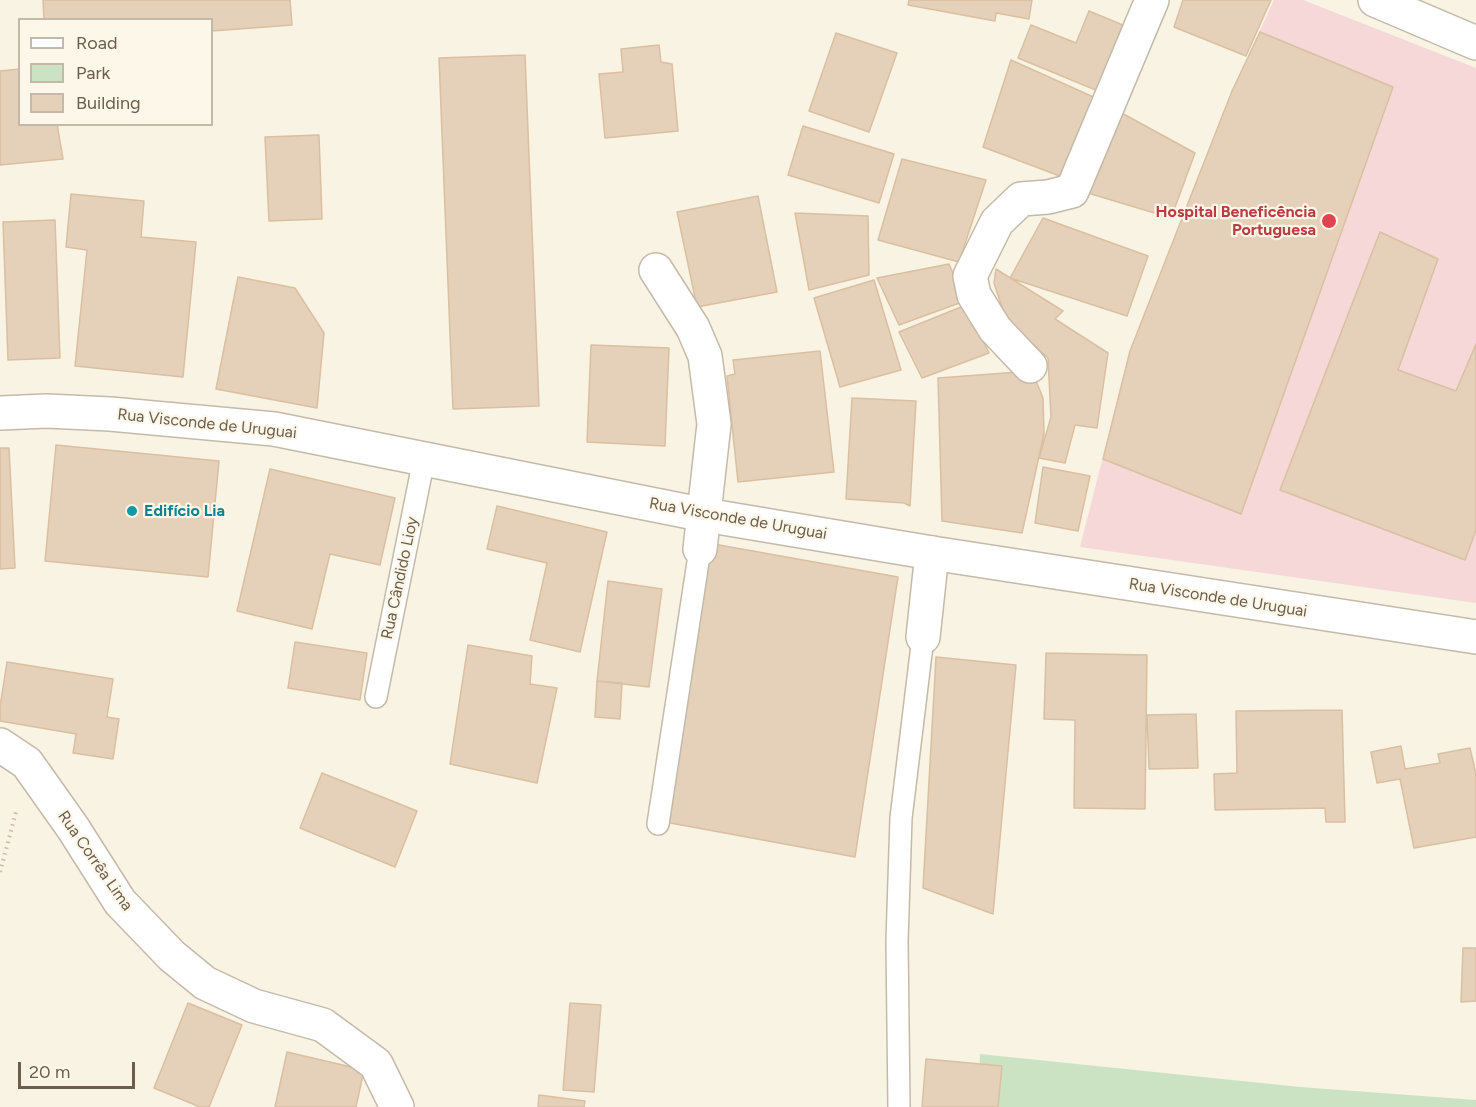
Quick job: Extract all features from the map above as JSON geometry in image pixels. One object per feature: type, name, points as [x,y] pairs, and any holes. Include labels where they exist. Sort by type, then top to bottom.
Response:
[{"type":"street","points":[[1030,366],[995,329],[974,295],[970,276],[997,222],[1022,200],[1048,197],[1072,190],[1152,0]]},
{"type":"street","points":[[1375,0],[1427,10],[1476,43]]},
{"type":"street","points":[[656,270],[693,328],[705,356],[714,424],[700,549]]},
{"type":"street","name":"Rua Visconde de Uruguai","points":[[0,413],[47,411],[110,414],[274,429],[705,515],[932,553],[1476,637]]},
{"type":"street","points":[[922,637],[932,553]]},
{"type":"street","name":"Rua Corrêa Lima","points":[[0,745],[27,763],[73,828],[120,902],[172,956],[205,983],[254,1006],[323,1025],[376,1064],[397,1107]]},
{"type":"lane","name":"Rua Cândido Lioy","points":[[376,697],[424,459]]},
{"type":"lane","points":[[658,824],[700,549]]},
{"type":"lane","points":[[899,1107],[897,941],[901,818],[922,637]]},
{"type":"path","points":[[0,872],[27,763]]},
{"type":"shaded area","name":"Hospital Beneficência Portuguesa","points":[[1274,0],[1303,0],[1476,68],[1476,603],[1080,547],[1130,351],[1232,91]]},
{"type":"green space","points":[[980,1054],[1300,1087],[1476,1100],[1476,1107],[978,1107]]},
{"type":"building","points":[[43,0],[290,0],[292,25],[213,31],[213,18],[44,18]]},
{"type":"building","points":[[909,0],[1032,0],[1029,19],[996,13],[995,21],[908,5]]},
{"type":"building","points":[[1183,0],[1271,0],[1246,56],[1174,27]]},
{"type":"building","points":[[1089,11],[1130,28],[1103,93],[1018,58],[1031,25],[1076,43]]},
{"type":"building","points":[[1260,32],[1393,87],[1241,514],[1103,459],[1130,351],[1232,91]]},
{"type":"building","points":[[836,33],[897,53],[869,132],[809,111]]},
{"type":"building","points":[[659,45],[661,62],[672,64],[678,131],[605,138],[599,74],[623,72],[621,49]]},
{"type":"building","points":[[525,55],[539,406],[453,409],[439,58]]},
{"type":"building","points":[[1011,60],[1100,100],[1065,178],[983,147]]},
{"type":"building","points":[[18,69],[18,126],[57,126],[63,159],[0,165],[0,71]]},
{"type":"building","points":[[1118,111],[1195,153],[1171,218],[1088,193]]},
{"type":"building","points":[[803,126],[894,154],[879,203],[788,175]]},
{"type":"building","points":[[319,135],[322,219],[269,221],[265,137]]},
{"type":"building","points":[[902,159],[986,180],[959,262],[878,240]]},
{"type":"building","points":[[71,194],[144,201],[141,237],[196,242],[183,377],[75,366],[87,250],[66,247]]},
{"type":"building","points":[[758,196],[777,292],[697,307],[677,212]]},
{"type":"building","points":[[795,213],[868,216],[869,275],[809,290]]},
{"type":"building","points":[[1043,218],[1148,256],[1127,316],[1010,278]]},
{"type":"building","points":[[55,220],[60,358],[8,360],[3,222]]},
{"type":"building","points":[[1380,232],[1438,259],[1398,370],[1456,391],[1476,344],[1476,530],[1465,560],[1280,490]]},
{"type":"building","points":[[949,264],[965,301],[899,325],[877,278]]},
{"type":"building","points":[[996,269],[1063,311],[1055,319],[1108,353],[1097,428],[1075,425],[1065,463],[1039,458],[1051,417],[1048,358],[1006,319],[994,283]]},
{"type":"building","points":[[238,277],[295,288],[324,333],[317,408],[216,389]]},
{"type":"building","points":[[874,280],[901,370],[840,387],[814,298]]},
{"type":"building","points":[[966,305],[989,353],[922,378],[899,332]]},
{"type":"building","points":[[591,345],[669,348],[665,446],[587,442]]},
{"type":"building","points":[[820,351],[834,472],[738,482],[727,376],[735,374],[733,360]]},
{"type":"building","points":[[1032,371],[1043,398],[1044,434],[1022,533],[942,521],[938,378]]},
{"type":"building","points":[[852,398],[916,401],[910,506],[904,503],[846,499]]},
{"type":"building","name":"Edifício Lia","points":[[56,445],[219,461],[208,577],[45,561]]},
{"type":"building","points":[[0,448],[9,448],[15,568],[0,569]]},
{"type":"building","points":[[1043,467],[1090,476],[1078,531],[1035,523]]},
{"type":"building","points":[[270,469],[395,498],[380,565],[330,554],[312,629],[237,611]]},
{"type":"building","points":[[497,506],[607,532],[580,652],[530,640],[547,563],[487,549]]},
{"type":"building","points":[[708,543],[898,577],[855,857],[665,822]]},
{"type":"building","points":[[608,581],[662,589],[649,687],[597,681]]},
{"type":"building","points":[[295,642],[367,653],[360,700],[288,688]]},
{"type":"building","points":[[468,645],[532,656],[530,684],[557,688],[537,783],[450,764]]},
{"type":"building","points":[[1046,653],[1147,655],[1145,809],[1074,808],[1075,720],[1044,719]]},
{"type":"building","points":[[936,657],[1016,665],[993,914],[923,888]]},
{"type":"building","points":[[7,662],[113,679],[107,717],[119,719],[113,759],[73,753],[76,734],[0,721]]},
{"type":"building","points":[[597,681],[622,683],[620,719],[595,717]]},
{"type":"building","points":[[1342,710],[1345,822],[1326,822],[1325,808],[1215,810],[1214,774],[1237,773],[1236,711]]},
{"type":"building","points":[[1196,714],[1198,768],[1149,769],[1147,715]]},
{"type":"building","points":[[1401,746],[1405,769],[1440,763],[1438,754],[1470,748],[1476,774],[1476,837],[1414,848],[1400,779],[1377,783],[1371,752]]},
{"type":"building","points":[[322,773],[417,811],[395,867],[300,828]]},
{"type":"building","points":[[1463,948],[1476,948],[1476,1001],[1461,1002]]},
{"type":"building","points":[[188,1003],[242,1025],[209,1107],[200,1107],[154,1088]]},
{"type":"building","points":[[570,1003],[601,1005],[594,1092],[563,1090]]},
{"type":"building","points":[[287,1052],[364,1070],[356,1107],[275,1107]]},
{"type":"building","points":[[926,1059],[1002,1066],[998,1107],[922,1107]]},
{"type":"building","points":[[539,1095],[585,1101],[584,1107],[538,1107]]},
{"type":"place","name":"Hospital Beneficência Portuguesa","points":[[1329,221]]},
{"type":"place","name":"Edifício Lia","points":[[132,511]]}]
